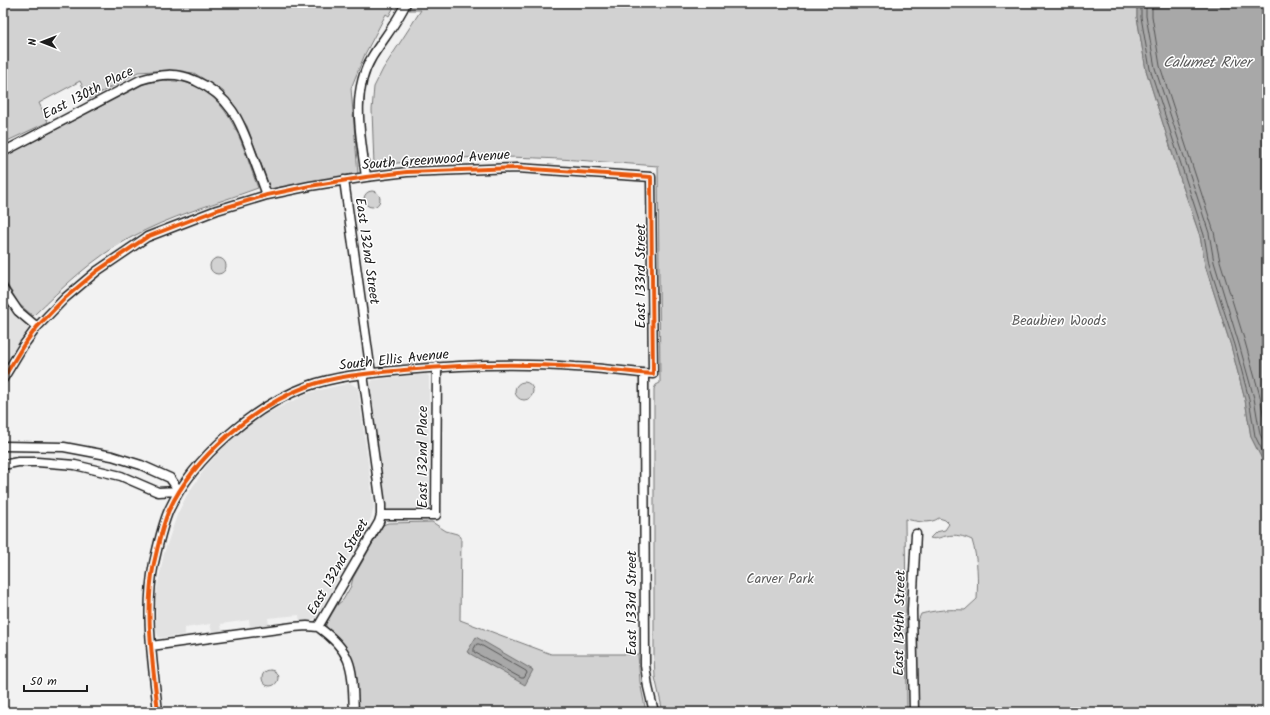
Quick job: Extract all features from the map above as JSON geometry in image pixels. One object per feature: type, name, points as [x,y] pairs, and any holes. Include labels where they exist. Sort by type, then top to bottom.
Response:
[{"type":"street","name":"East 132nd Street","points":[[366,177],[359,112],[360,84],[372,57],[394,25],[406,3]]},
{"type":"street","name":"East 130th Place","points":[[3,152],[140,80],[164,74],[176,74],[190,78],[215,91],[225,100],[241,125],[267,194]]},
{"type":"street","name":"South Greenwood Avenue","points":[[3,379],[23,346],[38,327],[64,298],[97,271],[147,237],[217,210],[267,194],[344,180],[408,172],[497,168],[553,169],[652,177]]},
{"type":"street","name":"East 133rd Street","points":[[652,177],[646,665],[648,687],[654,712]]},
{"type":"street","name":"East 132nd Street","points":[[344,180],[372,373]]},
{"type":"street","points":[[3,289],[18,311],[38,327]]},
{"type":"street","name":"South Ellis Avenue","points":[[158,712],[151,646],[150,610],[154,565],[160,537],[168,512],[179,491],[195,469],[239,426],[259,411],[308,386],[333,379],[372,373],[436,367],[575,367],[649,374]]},
{"type":"street","name":"East 132nd Place","points":[[381,515],[436,515],[436,367]]},
{"type":"street","name":"East 132nd Street","points":[[354,712],[353,682],[348,659],[343,649],[334,639],[318,627],[379,522],[381,515],[381,505],[362,374]]},
{"type":"street","points":[[3,446],[64,447],[112,456],[140,465],[170,478],[179,491]]},
{"type":"street","points":[[3,465],[18,462],[37,462],[75,465],[121,476],[158,492],[179,491]]},
{"type":"street","name":"East 134th Street","points":[[914,712],[912,610],[916,534]]},
{"type":"street","points":[[151,646],[307,626],[318,627]]},
{"type":"shaded area","points":[[3,300],[10,310],[28,326],[28,329],[3,366]]},
{"type":"shaded area","points":[[427,374],[429,377],[429,508],[428,510],[388,510],[386,508],[370,384],[373,380]]},
{"type":"shaded area","points":[[350,383],[358,388],[374,507],[371,518],[317,616],[313,620],[300,623],[299,615],[268,618],[269,625],[250,627],[249,620],[221,624],[222,631],[212,632],[210,624],[185,628],[185,635],[159,638],[156,631],[156,594],[164,553],[177,515],[187,495],[206,467],[223,447],[244,429],[264,415],[312,392]]},
{"type":"green space","points":[[3,3],[396,3],[389,16],[386,14],[365,54],[351,88],[358,174],[270,189],[247,126],[223,91],[194,73],[169,70],[138,72],[89,99],[80,81],[39,103],[48,122],[3,143]]},
{"type":"green space","points":[[412,3],[1137,3],[1137,17],[1146,70],[1200,236],[1205,265],[1231,346],[1245,400],[1251,437],[1267,469],[1267,712],[918,712],[916,625],[921,614],[943,610],[965,610],[977,599],[977,570],[972,540],[956,535],[936,539],[930,538],[936,532],[945,530],[949,524],[945,520],[939,518],[927,522],[905,519],[907,712],[663,712],[655,677],[654,655],[654,389],[656,385],[660,383],[658,166],[514,157],[478,157],[374,165],[372,110],[374,87],[383,69],[421,10],[409,10]]},
{"type":"green space","points":[[163,80],[184,82],[200,88],[214,98],[225,111],[241,140],[258,188],[161,223],[130,238],[91,264],[33,316],[19,304],[3,278],[3,157],[144,84]]},
{"type":"green space","points":[[372,191],[378,193],[380,199],[378,205],[372,207],[366,205],[364,199],[366,193]]},
{"type":"green space","points":[[218,258],[224,260],[226,266],[224,272],[218,274],[212,272],[210,266],[212,260]]},
{"type":"green space","points":[[524,382],[530,385],[533,391],[530,397],[524,400],[518,397],[515,391],[518,385]]},
{"type":"green space","points":[[432,522],[446,531],[457,534],[461,537],[460,620],[551,654],[638,654],[640,682],[646,712],[356,712],[353,667],[326,629],[326,624],[337,605],[343,600],[351,586],[353,578],[383,525],[388,523]]},
{"type":"green space","points":[[270,670],[276,672],[278,678],[276,684],[270,686],[264,684],[262,678],[264,672]]},
{"type":"water","name":"Calumet River","points":[[1137,3],[1267,3],[1267,469],[1251,437],[1245,400],[1231,346],[1205,265],[1200,236],[1146,70],[1137,17]]},
{"type":"water","points":[[476,637],[533,670],[525,685],[467,652]]},
{"type":"cycle path","points":[[3,379],[23,346],[37,327],[65,298],[97,271],[147,237],[217,210],[267,195],[310,186],[407,172],[517,168],[651,177],[653,374],[554,366],[511,365],[425,368],[368,373],[332,379],[308,386],[267,406],[247,420],[210,453],[180,490],[169,510],[162,529],[154,563],[151,581],[150,638],[158,712]]},
{"type":"park label","name":"Beaubien Woods","points":[[1059,321]]},
{"type":"park label","name":"Carver Park","points":[[780,579]]}]
